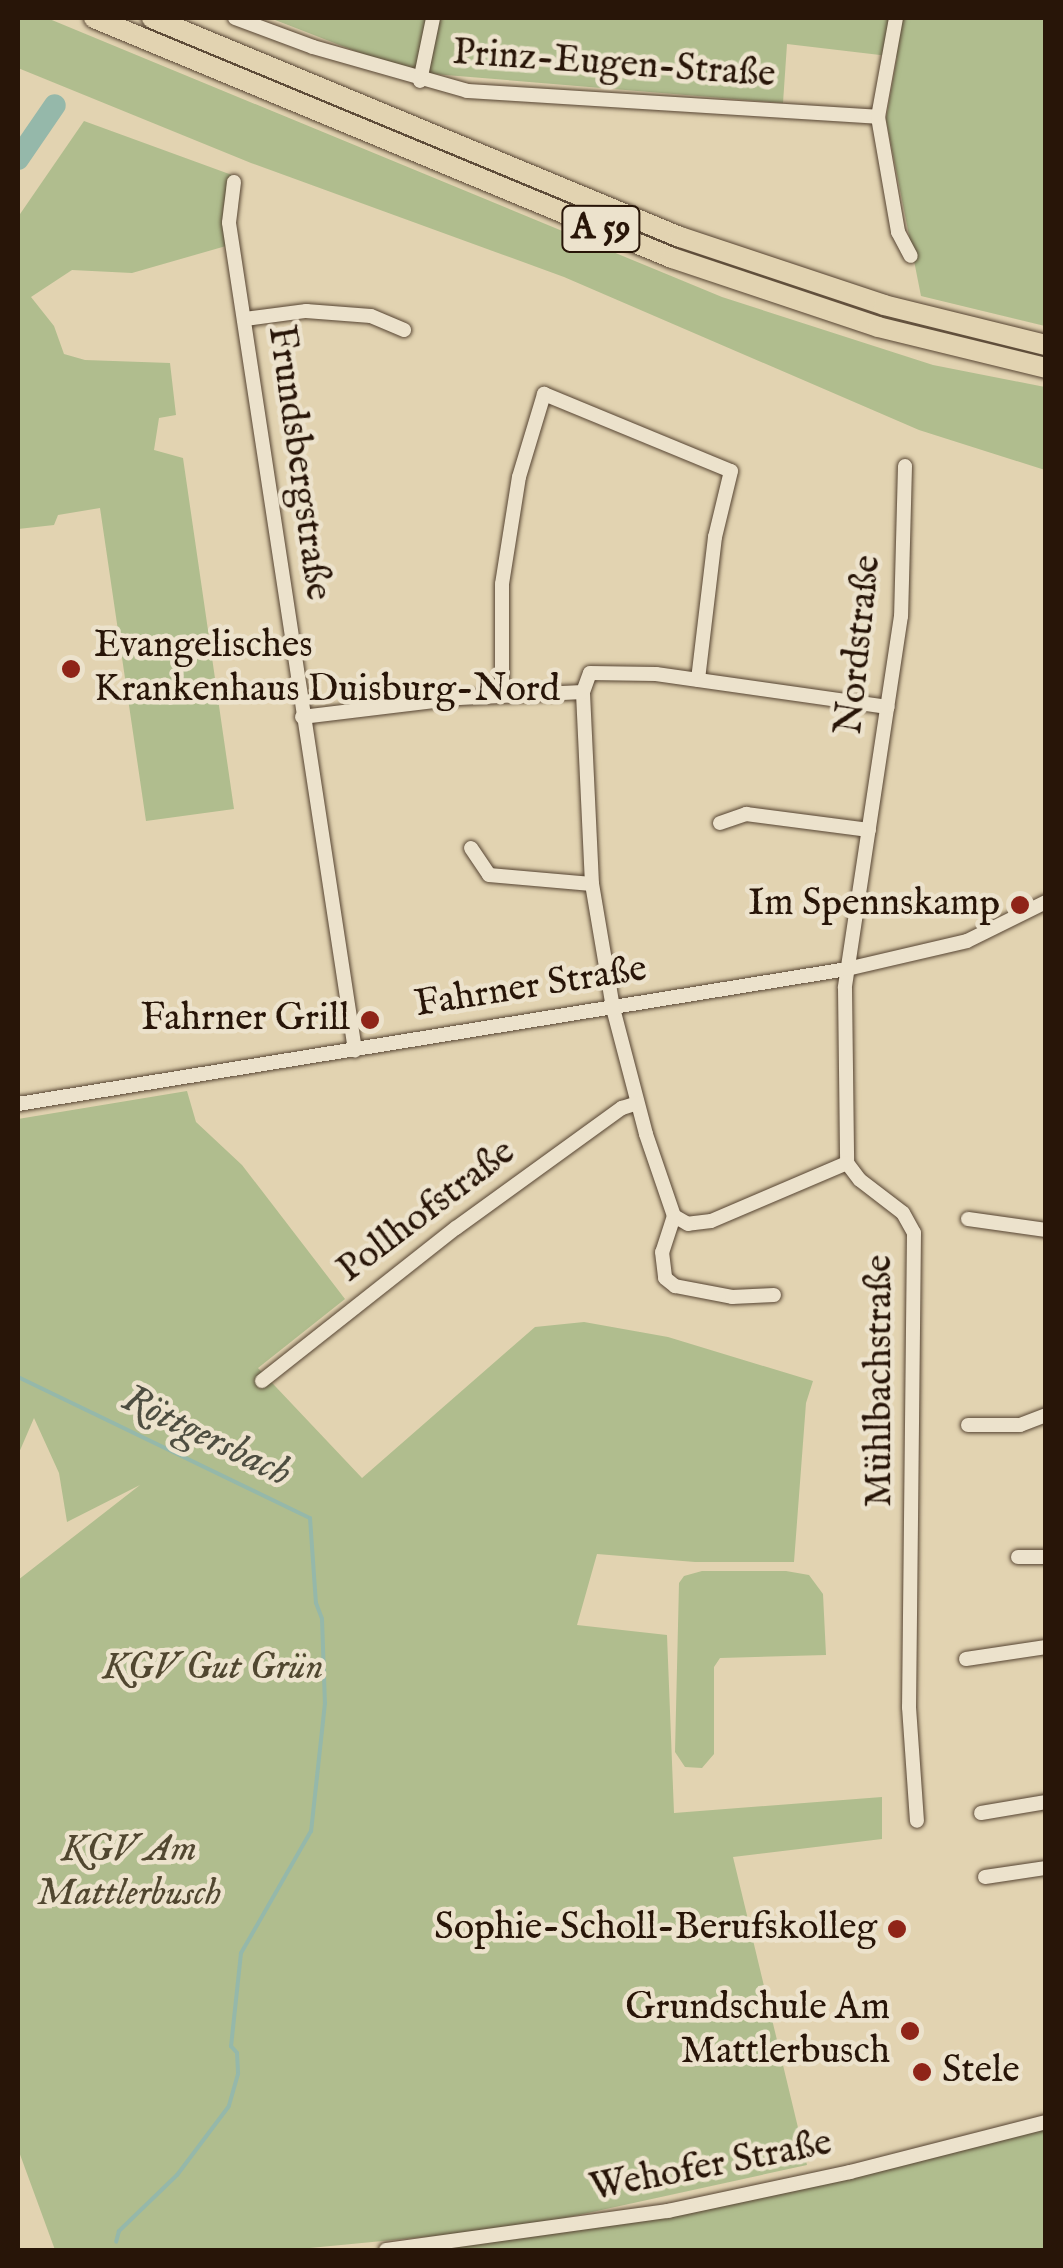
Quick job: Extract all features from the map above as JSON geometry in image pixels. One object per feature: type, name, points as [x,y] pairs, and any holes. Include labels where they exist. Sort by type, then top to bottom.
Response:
[{"type":"highway","name":"A 59","points":[[94,18],[672,258],[878,327],[1046,368]]},
{"type":"highway","name":"A 59","points":[[152,18],[680,237],[884,305],[1046,345]]},
{"type":"street","name":"Prinz-Eugen-Straße","points":[[235,18],[420,81],[467,91],[878,117]]},
{"type":"street","points":[[420,81],[433,18]]},
{"type":"street","points":[[896,18],[878,117],[898,232],[912,256]]},
{"type":"street","name":"Frundsbergstraße","points":[[234,182],[229,223],[356,1050]]},
{"type":"street","points":[[245,319],[306,311],[371,316],[404,330]]},
{"type":"street","points":[[502,694],[502,584],[508,541],[519,477],[544,394],[731,471],[715,537],[698,680]]},
{"type":"street","name":"Nordstraße","points":[[848,969],[900,616],[905,466]]},
{"type":"street","points":[[774,1295],[732,1298],[674,1286],[666,1278],[662,1252],[674,1216],[637,1103],[613,1008],[592,884],[583,692],[590,673],[698,680],[888,707]]},
{"type":"street","points":[[302,716],[502,694],[583,692]]},
{"type":"street","points":[[720,822],[746,814],[869,830]]},
{"type":"street","points":[[470,848],[489,875],[592,884]]},
{"type":"street","name":"Fahrner Straße","points":[[18,1104],[848,969],[967,941],[1046,902]]},
{"type":"street","points":[[674,1216],[688,1224],[711,1221],[847,1163],[848,969]]},
{"type":"street","name":"Pollhofstraße","points":[[262,1382],[456,1228],[622,1108],[637,1103]]},
{"type":"street","name":"Mühlbachstraße","points":[[847,1163],[860,1180],[903,1212],[914,1232],[909,1707],[917,1821]]},
{"type":"street","points":[[968,1219],[1046,1230]]},
{"type":"street","points":[[968,1425],[1020,1426],[1046,1415]]},
{"type":"street","points":[[1018,1557],[1046,1556]]},
{"type":"street","points":[[966,1659],[1046,1648]]},
{"type":"street","points":[[981,1813],[1046,1802]]},
{"type":"street","points":[[984,1877],[1046,1868]]},
{"type":"street","name":"Wehofer Straße","points":[[386,2250],[668,2212],[850,2172],[1046,2122]]},
{"type":"green space","points":[[18,18],[47,18],[722,297],[933,365],[1045,387],[1045,470],[919,430],[564,277],[251,163],[18,68]]},
{"type":"green space","points":[[270,18],[1045,18],[1045,326],[921,296],[886,119],[897,57],[787,44],[783,103],[409,72]]},
{"type":"green space","points":[[84,121],[232,175],[223,208],[226,246],[132,273],[72,270],[31,297],[54,326],[64,354],[85,360],[170,363],[176,415],[159,418],[154,450],[183,458],[234,809],[146,821],[100,508],[58,515],[54,525],[18,529],[18,217]]},
{"type":"green space","points":[[187,1091],[196,1122],[242,1165],[345,1299],[258,1368],[362,1478],[535,1327],[584,1322],[668,1337],[813,1381],[806,1403],[794,1562],[695,1562],[597,1554],[577,1625],[667,1635],[674,1813],[882,1797],[882,1839],[733,1857],[807,2165],[519,2228],[289,2250],[55,2250],[18,2149],[18,1580],[140,1485],[67,1522],[59,1473],[34,1418],[18,1455],[18,1119]]},
{"type":"green space","points":[[702,1571],[786,1571],[809,1575],[823,1594],[826,1655],[720,1658],[714,1667],[714,1754],[702,1768],[685,1767],[675,1752],[679,1583],[684,1576]]},
{"type":"green space","points":[[1045,2127],[1045,2250],[422,2250],[579,2229]]},
{"type":"waterway","points":[[18,159],[55,105]]},
{"type":"waterway","name":"Röttgersbach","points":[[18,1377],[310,1518],[316,1603],[322,1619],[325,1703],[311,1831],[241,1953],[231,2046],[237,2053],[238,2074],[229,2106],[177,2175],[119,2231],[116,2242]]},
{"type":"place","name":"Evangelisches Krankenhaus Duisburg-Nord","points":[[71,669]]},
{"type":"place","name":"Im Spennskamp","points":[[1020,905]]},
{"type":"place","name":"Fahrner Grill","points":[[370,1020]]},
{"type":"place","name":"Sophie-Scholl-Berufskolleg","points":[[897,1929]]},
{"type":"place","name":"Grundschule Am Mattlerbusch","points":[[910,2031]]},
{"type":"place","name":"Stele","points":[[922,2072]]},
{"type":"park label","name":"KGV Gut Grün","points":[[213,1669]]},
{"type":"park label","name":"KGV Am Mattlerbusch","points":[[129,1873]]}]
